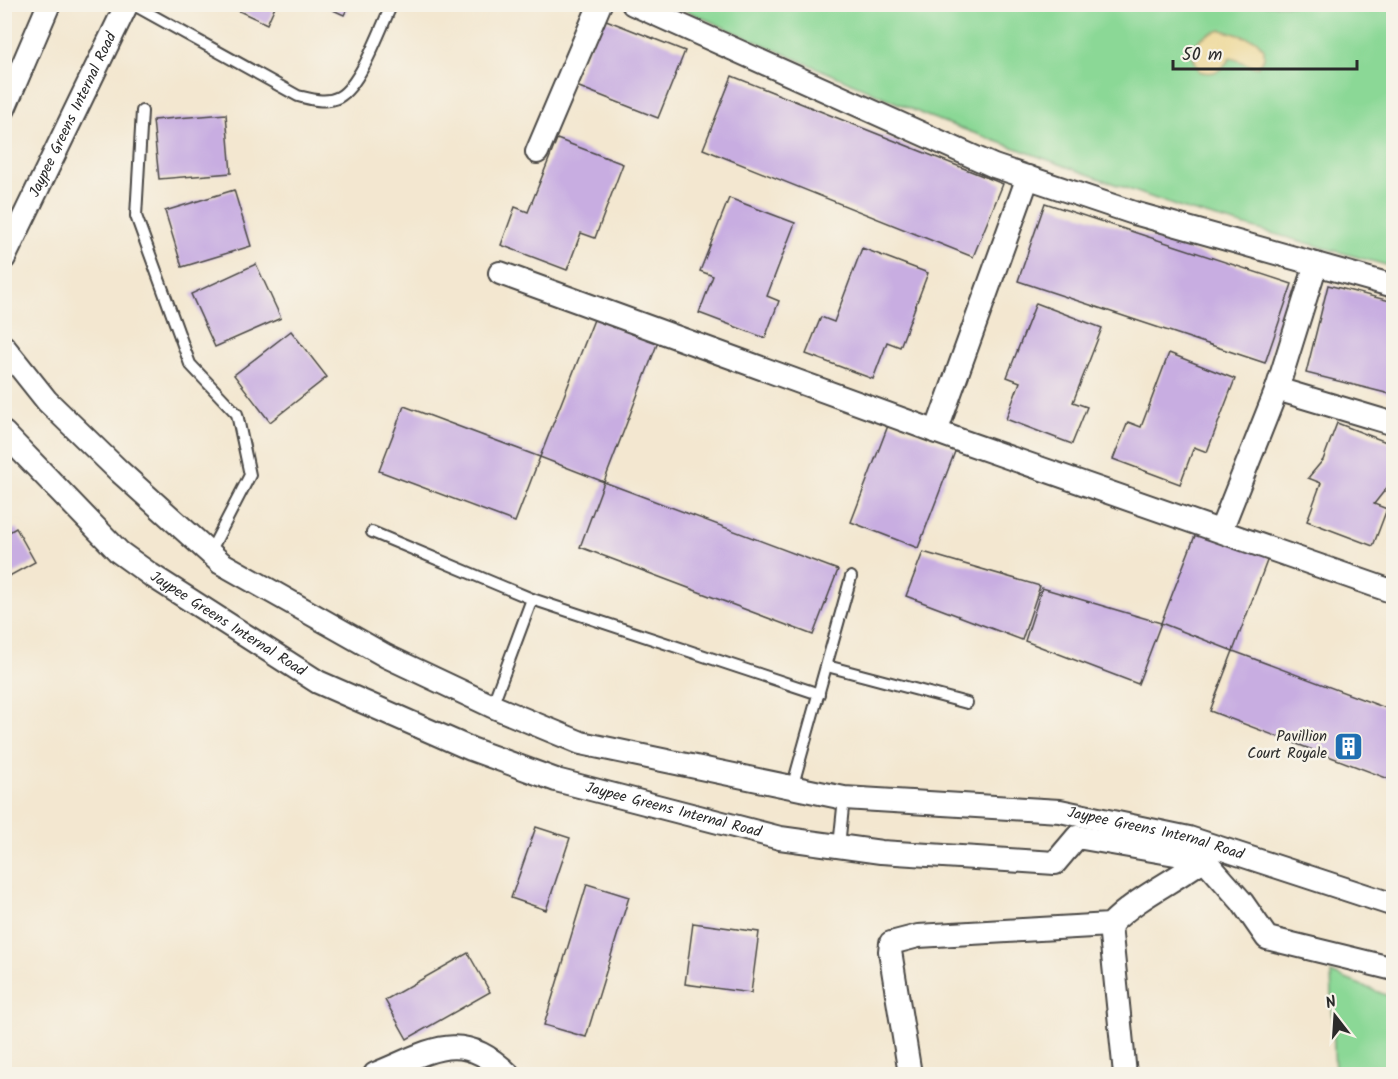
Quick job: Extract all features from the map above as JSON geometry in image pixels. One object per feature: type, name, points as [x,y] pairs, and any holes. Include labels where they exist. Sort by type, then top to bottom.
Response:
[{"type":"street","points":[[4,109],[49,4]]},
{"type":"street","name":"Jaypee Greens Internal Road","points":[[4,258],[127,4]]},
{"type":"street","points":[[537,152],[600,4]]},
{"type":"street","points":[[633,4],[994,166],[1134,213],[1394,286]]},
{"type":"street","points":[[936,432],[1028,177]]},
{"type":"street","points":[[1221,530],[1277,389],[1316,264]]},
{"type":"street","points":[[500,273],[936,432],[1394,592]]},
{"type":"street","name":"Jaypee Greens Internal Road","points":[[4,347],[47,401],[221,562],[386,656],[492,706],[581,742],[844,798],[1071,813],[1189,838],[1394,905]]},
{"type":"street","points":[[1277,389],[1394,424]]},
{"type":"street","name":"Jaypee Greens Internal Road","points":[[4,433],[119,552],[318,682],[471,749],[556,780],[780,838],[881,852],[1055,863],[1077,837],[1204,859],[1242,902],[1267,938],[1394,969]]},
{"type":"street","points":[[910,1074],[890,951],[891,943],[918,936],[1110,925],[1125,910],[1175,880],[1204,859]]},
{"type":"street","points":[[1110,925],[1125,1074]]},
{"type":"street","points":[[375,1074],[440,1048],[461,1046],[491,1057],[508,1074]]},
{"type":"lane","points":[[132,4],[298,96],[319,101],[338,98],[352,86],[392,4]]},
{"type":"lane","points":[[142,111],[136,216],[190,364],[237,414],[250,475],[210,552]]},
{"type":"lane","points":[[372,532],[531,599],[819,694]]},
{"type":"lane","points":[[792,788],[851,577]]},
{"type":"lane","points":[[492,706],[531,599]]},
{"type":"lane","points":[[827,666],[967,703]]},
{"type":"lane","points":[[839,846],[844,798]]},
{"type":"green space","points":[[673,5],[1393,5],[1393,267],[1181,208],[927,116]]},
{"type":"green space","points":[[1331,973],[1393,998],[1393,1074],[1335,1074]]},
{"type":"sand","points":[[1222,30],[1256,40],[1264,49],[1264,58],[1257,67],[1230,58],[1218,71],[1209,73],[1199,71],[1191,51],[1204,37]]},
{"type":"building","points":[[224,4],[276,4],[267,24]]},
{"type":"building","points":[[322,5],[349,5],[344,15]]},
{"type":"building","points":[[601,18],[685,51],[658,118],[574,85]]},
{"type":"building","points":[[732,76],[1003,184],[973,257],[703,149]]},
{"type":"building","points":[[226,114],[231,173],[159,179],[153,120]]},
{"type":"building","points":[[557,139],[623,164],[595,238],[581,233],[567,270],[501,245],[515,207],[528,212]]},
{"type":"building","points":[[234,190],[251,246],[182,267],[165,211]]},
{"type":"building","points":[[729,198],[795,223],[767,296],[779,301],[765,338],[699,313],[713,276],[700,271]]},
{"type":"building","points":[[1045,203],[1292,284],[1265,363],[1018,281]]},
{"type":"building","points":[[862,248],[928,273],[900,347],[887,342],[873,379],[806,354],[821,317],[834,322]]},
{"type":"building","points":[[256,264],[281,318],[215,347],[191,294]]},
{"type":"building","points":[[1328,285],[1394,302],[1394,395],[1306,373]]},
{"type":"building","points":[[1036,303],[1102,328],[1073,402],[1087,407],[1072,444],[1006,419],[1020,382],[1007,377]]},
{"type":"building","points":[[597,312],[661,334],[604,482],[540,457]]},
{"type":"building","points":[[291,331],[327,377],[270,422],[234,375]]},
{"type":"building","points":[[1169,353],[1235,379],[1207,452],[1194,447],[1180,484],[1113,459],[1128,422],[1141,427]]},
{"type":"building","points":[[404,406],[540,457],[515,522],[379,471]]},
{"type":"building","points":[[889,423],[956,449],[918,548],[851,522]]},
{"type":"building","points":[[1337,423],[1394,445],[1394,472],[1389,485],[1374,504],[1387,509],[1373,546],[1307,521],[1321,483],[1308,478],[1323,460]]},
{"type":"building","points":[[604,482],[838,570],[813,635],[580,547]]},
{"type":"building","points":[[16,528],[35,562],[4,579],[4,535]]},
{"type":"building","points":[[1198,528],[1270,553],[1233,651],[1161,623]]},
{"type":"building","points":[[923,552],[1040,586],[1022,640],[906,596]]},
{"type":"building","points":[[1042,588],[1161,623],[1138,684],[1025,641]]},
{"type":"building","name":"Pavillion Court Royale","points":[[1233,651],[1394,711],[1394,781],[1210,711]]},
{"type":"building","points":[[536,827],[570,838],[546,910],[511,898]]},
{"type":"building","points":[[587,884],[629,897],[586,1037],[544,1025]]},
{"type":"building","points":[[693,923],[759,932],[751,993],[685,984]]},
{"type":"building","points":[[468,953],[490,992],[407,1039],[385,1000]]},
{"type":"place","name":"Pavillion Court Royale","points":[[1348,746]]}]
